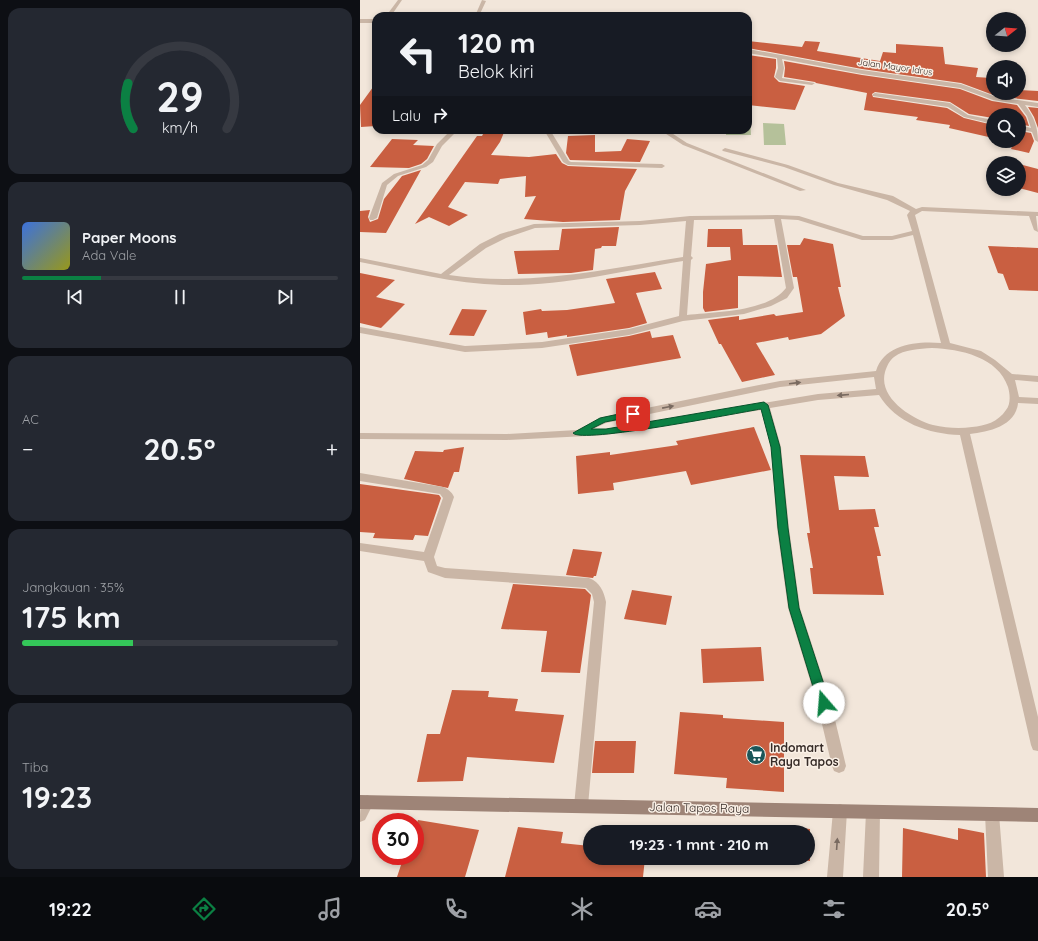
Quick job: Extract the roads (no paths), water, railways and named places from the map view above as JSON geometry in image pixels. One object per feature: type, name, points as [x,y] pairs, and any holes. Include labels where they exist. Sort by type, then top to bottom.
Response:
[{"type":"main road","name":"Jalan Tapos Raya","points":[[364,802],[1038,815]]},
{"type":"street","points":[[391,12],[400,0]]},
{"type":"street","points":[[479,12],[484,1]]},
{"type":"street","points":[[360,21],[372,21]]},
{"type":"street","name":"Jalan Mayor Idrus","points":[[752,52],[862,72],[961,86],[995,99],[1021,104],[1038,105]]},
{"type":"street","points":[[779,56],[781,68],[778,77],[780,79],[812,83]]},
{"type":"street","points":[[875,95],[950,105],[966,116],[986,120]]},
{"type":"street","points":[[1021,104],[1030,116],[1038,140]]},
{"type":"street","points":[[1026,129],[1034,131]]},
{"type":"street","points":[[373,218],[384,184],[396,175],[424,166],[431,161],[439,145],[451,134]]},
{"type":"street","points":[[550,134],[566,162],[570,164],[662,166]]},
{"type":"street","points":[[669,134],[685,144],[802,190]]},
{"type":"street","points":[[725,150],[786,166],[836,184],[890,198],[915,211]]},
{"type":"street","points":[[946,345],[911,215],[915,211],[922,209],[1035,214],[1038,230]]},
{"type":"street","points":[[442,276],[483,246],[521,229],[553,225],[640,223],[690,218],[777,217],[799,218],[862,238],[892,238],[916,232]]},
{"type":"street","points":[[360,330],[424,342],[473,348],[542,345],[629,332],[683,318],[744,311],[768,304],[784,296],[790,288],[777,217]]},
{"type":"street","points":[[683,318],[689,258],[690,218]]},
{"type":"street","points":[[360,260],[475,281],[545,280],[586,276],[689,258]]},
{"type":"street","points":[[946,345],[971,351],[993,362],[1009,377],[1014,389],[1015,400],[1009,414],[996,425],[976,431],[949,431],[920,424],[896,409],[887,401],[882,392],[879,383],[879,374],[887,360],[902,350],[915,346],[946,345]]},
{"type":"street","points":[[577,433],[603,420],[739,392],[780,384],[879,374]]},
{"type":"street","points":[[1009,377],[1038,378]]},
{"type":"street","points":[[360,436],[507,437],[606,432],[818,397],[882,392]]},
{"type":"street","points":[[1015,400],[1038,401]]},
{"type":"street","points":[[764,405],[776,447],[783,528],[794,608],[824,703],[838,766]]},
{"type":"street","points":[[964,432],[1038,745]]},
{"type":"street","points":[[360,477],[443,491],[449,497],[428,557],[432,568],[446,573],[589,583],[598,592],[600,602],[580,806]]},
{"type":"street","points":[[360,546],[428,557]]},
{"type":"street","points":[[360,816],[364,802]]},
{"type":"street","points":[[835,877],[840,810]]},
{"type":"street","points":[[871,877],[873,812]]},
{"type":"street","points":[[992,814],[996,877]]},
{"type":"place","name":"Indomart Raya Tapos","points":[[756,755]]}]
